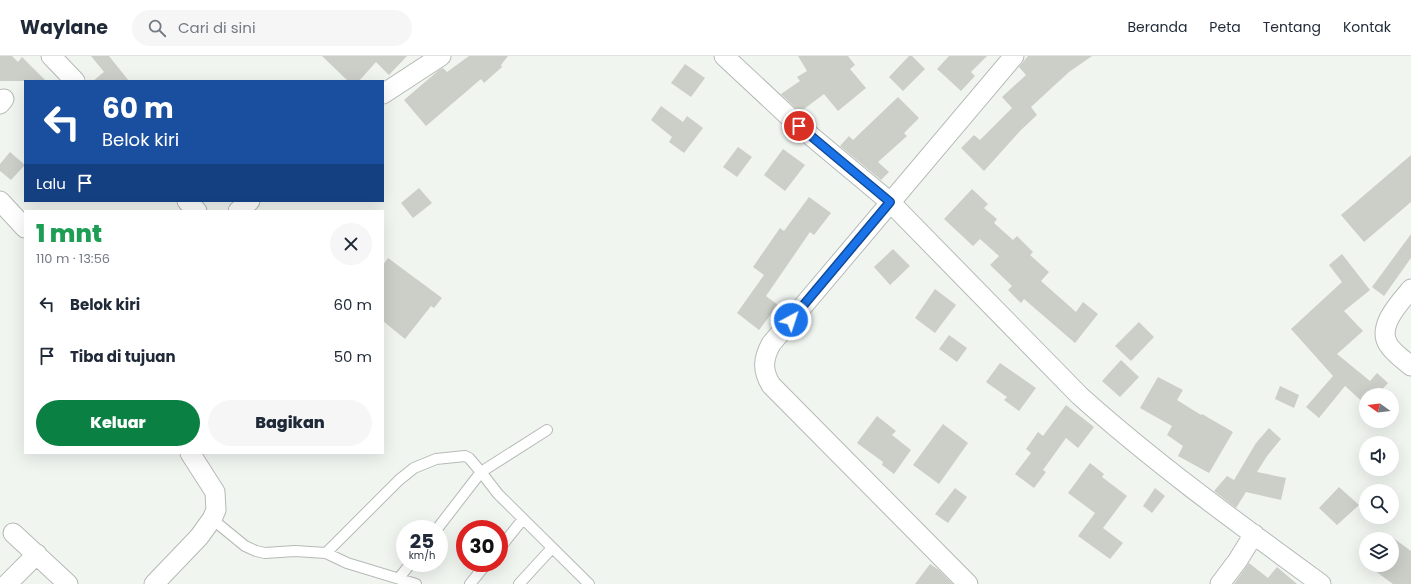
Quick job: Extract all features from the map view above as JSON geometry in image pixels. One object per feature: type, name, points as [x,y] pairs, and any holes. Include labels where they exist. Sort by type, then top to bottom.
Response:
[{"type":"street","points":[[51,56],[74,80]]},
{"type":"street","points":[[384,93],[441,56]]},
{"type":"street","points":[[724,56],[799,126],[890,202],[1080,396],[1118,430],[1321,584]]},
{"type":"street","points":[[968,584],[770,385],[765,376],[763,366],[766,354],[771,344],[1014,56]]},
{"type":"street","points":[[0,201],[24,227]]},
{"type":"street","points":[[188,202],[195,210]]},
{"type":"street","points":[[239,210],[249,202]]},
{"type":"street","points":[[1411,289],[1388,321],[1385,337],[1388,344],[1411,366]]},
{"type":"street","points":[[154,584],[199,537],[212,519],[217,506],[215,492],[191,454]]},
{"type":"street","points":[[13,533],[68,584]]},
{"type":"street","points":[[1220,584],[1238,560],[1254,534]]},
{"type":"street","points":[[7,584],[37,554]]},
{"type":"lane","points":[[444,520],[481,472],[547,430]]},
{"type":"lane","points":[[326,553],[399,480],[414,468],[436,459],[461,456],[469,458],[498,494],[589,584]]},
{"type":"lane","points":[[508,537],[523,518]]},
{"type":"lane","points":[[212,519],[245,546],[265,553],[296,551],[326,553],[347,563],[416,584]]},
{"type":"lane","points":[[519,584],[552,548]]},
{"type":"lane","points":[[399,578],[404,572]]},
{"type":"lane","points":[[470,584],[480,572]]},
{"type":"building","points":[[0,56],[12,56],[18,62],[22,57],[45,80],[24,81],[0,81]]},
{"type":"building","points":[[91,56],[109,56],[128,80],[94,80],[104,72]]},
{"type":"building","points":[[322,56],[407,56],[389,75],[376,62],[360,80],[347,80]]},
{"type":"building","points":[[469,56],[508,56],[501,65],[502,67],[484,83],[481,79],[426,126],[404,100],[439,70],[443,68],[447,72]]},
{"type":"building","points":[[798,56],[848,56],[855,65],[850,69],[866,88],[838,111],[824,94],[800,112],[781,94],[800,81],[797,77],[807,71]]},
{"type":"building","points":[[909,56],[912,56],[925,69],[903,91],[889,77]]},
{"type":"building","points":[[949,56],[987,56],[971,72],[975,76],[961,91],[937,69]]},
{"type":"building","points":[[1028,56],[1092,56],[1069,72],[1031,107],[1037,115],[1021,130],[984,171],[961,148],[974,135],[980,140],[1012,108],[1002,97],[1026,75],[1019,67]]},
{"type":"building","points":[[685,64],[705,78],[691,97],[671,83]]},
{"type":"building","points":[[898,97],[919,118],[904,133],[907,136],[878,162],[889,172],[881,180],[840,146],[849,136],[853,140]]},
{"type":"building","points":[[661,106],[683,122],[687,116],[703,128],[684,153],[669,142],[672,137],[651,120]]},
{"type":"building","points":[[738,147],[752,157],[737,177],[723,167]]},
{"type":"building","points":[[783,149],[805,165],[785,191],[764,175]]},
{"type":"building","points":[[10,152],[24,164],[24,166],[11,180],[0,171],[0,164]]},
{"type":"building","points":[[1411,155],[1411,202],[1364,242],[1341,215]]},
{"type":"building","points":[[419,188],[432,203],[413,218],[401,203]]},
{"type":"building","points":[[972,189],[988,204],[984,208],[997,219],[994,223],[1013,240],[1017,236],[1033,252],[1030,255],[1049,272],[1041,281],[1076,312],[1083,302],[1098,314],[1075,343],[1024,299],[1021,303],[1008,290],[1012,286],[990,265],[999,256],[980,239],[973,246],[944,219]]},
{"type":"building","points":[[809,197],[831,213],[814,235],[810,232],[766,296],[778,305],[759,330],[737,313],[764,275],[753,267],[780,228],[784,231]]},
{"type":"building","points":[[1411,234],[1411,258],[1384,296],[1372,287]]},
{"type":"building","points":[[893,249],[910,266],[890,285],[874,267]]},
{"type":"building","points":[[1342,254],[1370,290],[1344,311],[1363,331],[1337,354],[1370,381],[1377,373],[1388,383],[1383,388],[1359,388],[1359,399],[1345,386],[1319,418],[1306,407],[1333,376],[1291,329],[1342,282],[1329,265]]},
{"type":"building","points":[[388,258],[442,298],[434,308],[431,306],[405,339],[384,322],[384,264]]},
{"type":"building","points":[[935,289],[956,305],[935,333],[915,318]]},
{"type":"building","points":[[1139,322],[1154,337],[1131,361],[1115,346]]},
{"type":"building","points":[[949,335],[967,348],[957,362],[939,349]]},
{"type":"building","points":[[1121,360],[1139,377],[1120,397],[1102,381]]},
{"type":"building","points":[[1000,363],[1036,388],[1019,411],[1004,400],[1007,397],[986,382]]},
{"type":"building","points":[[1158,377],[1183,390],[1177,400],[1233,432],[1209,473],[1178,456],[1183,446],[1167,435],[1172,426],[1140,408]]},
{"type":"building","points":[[1280,386],[1299,395],[1294,408],[1275,399]]},
{"type":"building","points":[[1066,405],[1094,427],[1078,448],[1066,438],[1043,470],[1046,472],[1034,488],[1015,474],[1031,453],[1026,449],[1038,432],[1043,436]]},
{"type":"building","points":[[877,416],[896,431],[892,435],[911,450],[894,474],[882,465],[883,462],[857,443]]},
{"type":"building","points":[[943,424],[968,443],[939,484],[913,465]]},
{"type":"building","points":[[1269,428],[1281,439],[1267,456],[1257,472],[1286,478],[1281,500],[1246,492],[1236,508],[1214,491],[1227,476],[1234,480],[1256,443]]},
{"type":"building","points":[[1090,463],[1104,474],[1102,477],[1127,496],[1103,528],[1123,543],[1110,559],[1078,536],[1095,513],[1068,493]]},
{"type":"building","points":[[1339,487],[1359,505],[1337,525],[1319,508]]},
{"type":"building","points":[[955,488],[967,497],[948,523],[935,514]]},
{"type":"building","points":[[1155,488],[1165,496],[1152,513],[1143,506]]},
{"type":"building","points":[[1399,542],[1411,551],[1411,584],[1393,584],[1377,572],[1399,572]]},
{"type":"building","points":[[1249,563],[1268,578],[1277,567],[1297,584],[1234,584]]},
{"type":"building","points":[[930,564],[939,570],[953,584],[915,584]]},
{"type":"route","points":[[791,320],[890,202],[799,126]]}]
